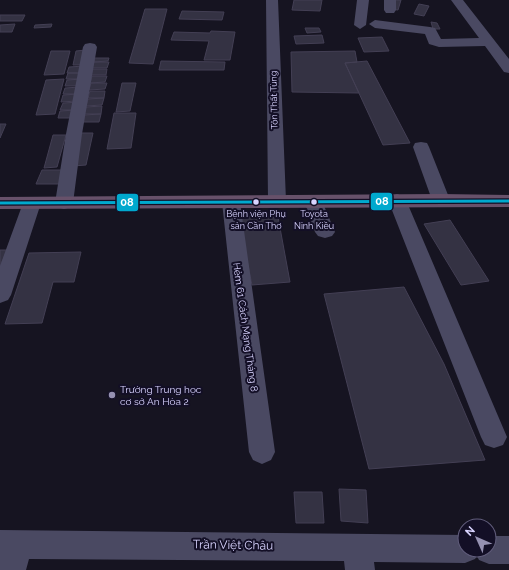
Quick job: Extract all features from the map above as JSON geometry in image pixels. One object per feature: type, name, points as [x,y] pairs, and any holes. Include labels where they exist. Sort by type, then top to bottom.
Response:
[{"type":"highway","points":[[0,203],[397,200],[509,201]]},
{"type":"street","name":"Tôn Thất Tùng","points":[[272,0],[277,201]]},
{"type":"street","points":[[360,25],[363,0]]},
{"type":"street","points":[[457,0],[509,69]]},
{"type":"street","points":[[374,24],[430,31],[434,41],[439,43],[489,42]]},
{"type":"street","points":[[64,203],[74,134],[90,47]]},
{"type":"street","points":[[421,147],[441,200]]},
{"type":"street","points":[[397,200],[494,437]]},
{"type":"street","points":[[313,201],[325,232]]},
{"type":"street","name":"Hẻm 61 Cách Mạng Tháng 8","points":[[231,202],[262,452]]},
{"type":"street","points":[[0,295],[32,203]]},
{"type":"street","name":"Trần Việt Châu","points":[[10,553],[358,558],[457,550]]},
{"type":"street","points":[[497,550],[509,550]]},
{"type":"building","points":[[294,0],[322,0],[320,11],[292,10]]},
{"type":"building","points":[[393,0],[401,0],[398,10],[390,9]]},
{"type":"building","points":[[419,4],[429,6],[424,16],[414,14]]},
{"type":"building","points":[[145,9],[167,9],[153,64],[129,63]]},
{"type":"building","points":[[182,11],[224,12],[222,20],[179,19]]},
{"type":"building","points":[[0,15],[25,15],[22,21],[0,21]]},
{"type":"building","points":[[431,22],[437,23],[440,29],[433,29]]},
{"type":"building","points":[[15,24],[12,32],[0,32],[0,25]]},
{"type":"building","points":[[52,24],[51,27],[34,28],[35,25]]},
{"type":"building","points":[[305,28],[319,28],[321,32],[307,33]]},
{"type":"building","points":[[211,31],[235,32],[230,60],[204,60],[209,41],[171,40],[174,32],[210,33]]},
{"type":"building","points":[[322,35],[324,43],[296,44],[294,36]]},
{"type":"building","points":[[382,37],[389,51],[364,52],[358,38]]},
{"type":"building","points":[[86,50],[84,65],[73,65],[76,51]]},
{"type":"building","points":[[51,51],[70,51],[64,74],[44,75]]},
{"type":"building","points":[[355,51],[357,62],[345,63],[359,93],[292,92],[291,52]]},
{"type":"building","points":[[94,58],[109,58],[108,61],[94,62]]},
{"type":"building","points":[[161,61],[225,62],[224,70],[159,70]]},
{"type":"building","points":[[367,61],[410,143],[383,145],[345,63]]},
{"type":"building","points":[[94,62],[109,62],[107,68],[92,68]]},
{"type":"building","points":[[84,66],[82,73],[67,73],[69,67]]},
{"type":"building","points":[[93,69],[107,69],[106,75],[91,75]]},
{"type":"building","points":[[68,73],[84,73],[82,79],[66,79]]},
{"type":"building","points":[[92,76],[107,76],[105,82],[90,83]]},
{"type":"building","points":[[64,79],[55,114],[36,115],[46,80]]},
{"type":"building","points":[[82,79],[80,86],[65,86],[67,80]]},
{"type":"building","points":[[91,83],[107,83],[105,89],[89,90]]},
{"type":"building","points":[[122,83],[136,83],[130,111],[116,112]]},
{"type":"building","points":[[80,87],[78,94],[63,94],[65,88]]},
{"type":"building","points":[[90,91],[105,91],[104,98],[88,98]]},
{"type":"building","points":[[79,94],[77,101],[61,102],[63,95]]},
{"type":"building","points":[[104,98],[102,105],[86,106],[88,99]]},
{"type":"building","points":[[79,102],[77,110],[60,110],[63,103]]},
{"type":"building","points":[[102,106],[101,114],[84,114],[86,107]]},
{"type":"building","points":[[76,110],[74,118],[58,118],[60,111]]},
{"type":"building","points":[[114,113],[136,113],[131,148],[107,149]]},
{"type":"building","points":[[101,114],[99,122],[82,122],[84,115]]},
{"type":"building","points":[[0,124],[6,124],[0,138]]},
{"type":"building","points":[[81,133],[93,133],[86,165],[73,166]]},
{"type":"building","points":[[53,135],[66,135],[57,167],[44,168]]},
{"type":"building","points":[[42,170],[64,170],[59,184],[36,184]]},
{"type":"building","points":[[238,216],[278,217],[290,282],[252,285]]},
{"type":"building","points":[[450,220],[489,281],[461,285],[424,224]]},
{"type":"building","points":[[0,250],[7,250],[0,267]]},
{"type":"building","points":[[81,252],[74,282],[53,282],[42,323],[5,324],[29,253]]},
{"type":"building","points":[[404,287],[444,364],[485,460],[369,469],[324,294]]},
{"type":"building","points":[[339,489],[366,490],[368,523],[341,521]]},
{"type":"building","points":[[294,492],[322,492],[324,523],[296,523]]},
{"type":"transit line","name":"08","points":[[0,203],[509,201]]},
{"type":"place","name":"Bệnh viện Phụ sản Cần Thơ","points":[[256,202]]},
{"type":"place","name":"Toyota Ninh Kiều","points":[[314,202]]},
{"type":"place","name":"Trường Trung học cơ sở An Hòa 2","points":[[112,395]]}]
